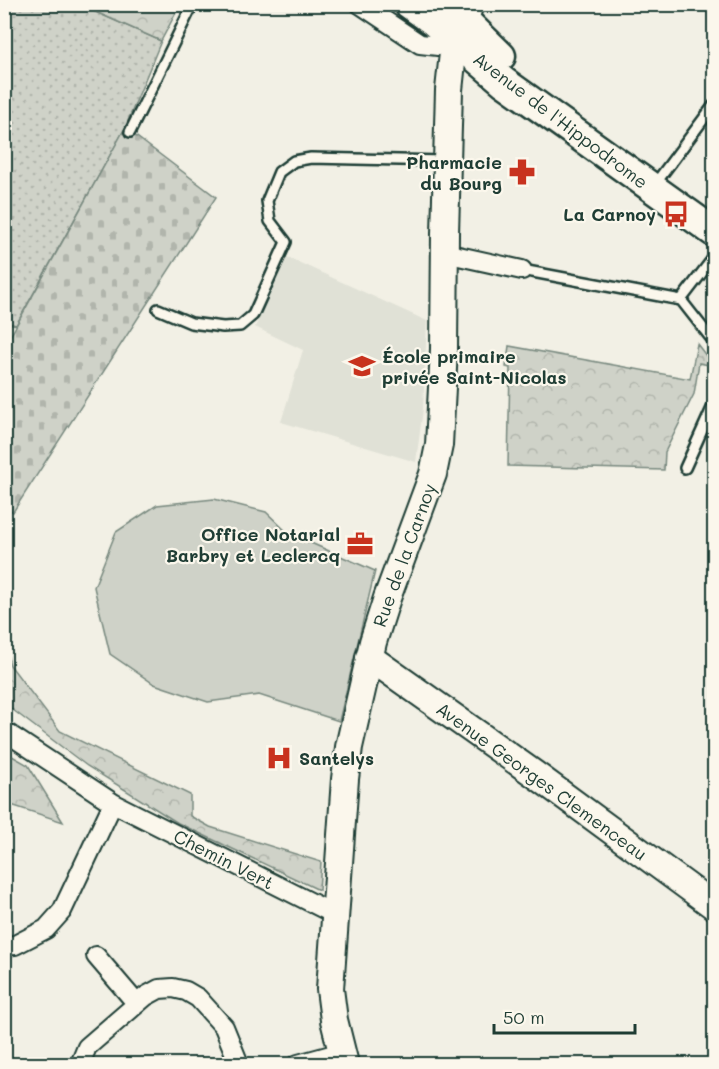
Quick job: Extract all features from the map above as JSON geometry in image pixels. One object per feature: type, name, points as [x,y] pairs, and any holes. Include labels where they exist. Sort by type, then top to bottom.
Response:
[{"type":"main road","name":"Avenue de l'Hippodrome","points":[[409,4],[434,22],[460,18]]},
{"type":"main road","name":"Avenue de l'Hippodrome","points":[[460,18],[522,75],[714,215]]},
{"type":"main road","name":"Avenue de l'Hippodrome","points":[[460,18],[504,82],[714,232]]},
{"type":"street","points":[[360,4],[420,44],[438,46],[460,18]]},
{"type":"street","name":"Rue de la Carnoy","points":[[344,1058],[334,1020],[330,989],[345,779],[349,747],[369,657],[387,598],[433,474],[441,436],[451,72],[460,18]]},
{"type":"street","points":[[445,254],[522,270]]},
{"type":"street","name":"Avenue Georges Clemenceau","points":[[369,657],[540,778],[714,906]]},
{"type":"street","name":"Chemin Vert","points":[[4,731],[113,803],[334,914]]},
{"type":"street","points":[[4,946],[15,945],[46,929],[62,910],[113,803]]},
{"type":"street","points":[[96,956],[136,1004]]},
{"type":"street","points":[[80,1065],[87,1047],[136,1004],[159,989],[173,988],[193,994],[224,1027],[239,1065]]},
{"type":"street","points":[[298,1065],[344,1058]]},
{"type":"lane","points":[[130,132],[193,4]]},
{"type":"lane","points":[[661,176],[714,105]]},
{"type":"lane","points":[[158,309],[191,323],[223,327],[240,326],[254,315],[286,242],[270,222],[267,201],[279,172],[294,161],[311,158],[447,162]]},
{"type":"lane","points":[[681,300],[714,257]]},
{"type":"lane","points":[[522,270],[681,300],[714,342]]},
{"type":"lane","points":[[686,468],[714,404]]},
{"type":"shaded area","name":"École primaire privée Saint-Nicolas","points":[[287,257],[427,321],[423,409],[416,462],[281,422],[303,350],[255,327]]},
{"type":"green space","points":[[4,5],[80,5],[161,41],[125,128],[16,325],[4,322]]},
{"type":"green space","points":[[80,5],[180,5],[161,41]]},
{"type":"green space","points":[[125,128],[216,197],[13,512],[5,506],[5,346]]},
{"type":"green space","points":[[697,344],[714,366],[699,363],[694,394],[665,452],[664,470],[508,466],[510,368],[506,367],[509,346],[690,379]]},
{"type":"green space","points":[[214,499],[266,512],[288,533],[375,571],[339,721],[259,695],[208,702],[154,684],[110,654],[94,587],[116,532],[157,505]]},
{"type":"green space","points":[[5,647],[10,665],[60,731],[190,795],[190,816],[210,827],[321,862],[319,890],[178,823],[87,766],[5,704]]},
{"type":"green space","points":[[5,752],[28,765],[63,822],[5,803]]},
{"type":"place","name":"Pharmacie du Bourg","points":[[522,172]]},
{"type":"place","name":"La Carnoy","points":[[676,214]]},
{"type":"place","name":"École primaire privée Saint-Nicolas","points":[[362,366]]},
{"type":"place","name":"Office Notarial Barbry et Leclercq","points":[[360,544]]},
{"type":"place","name":"Santelys","points":[[279,758]]}]
